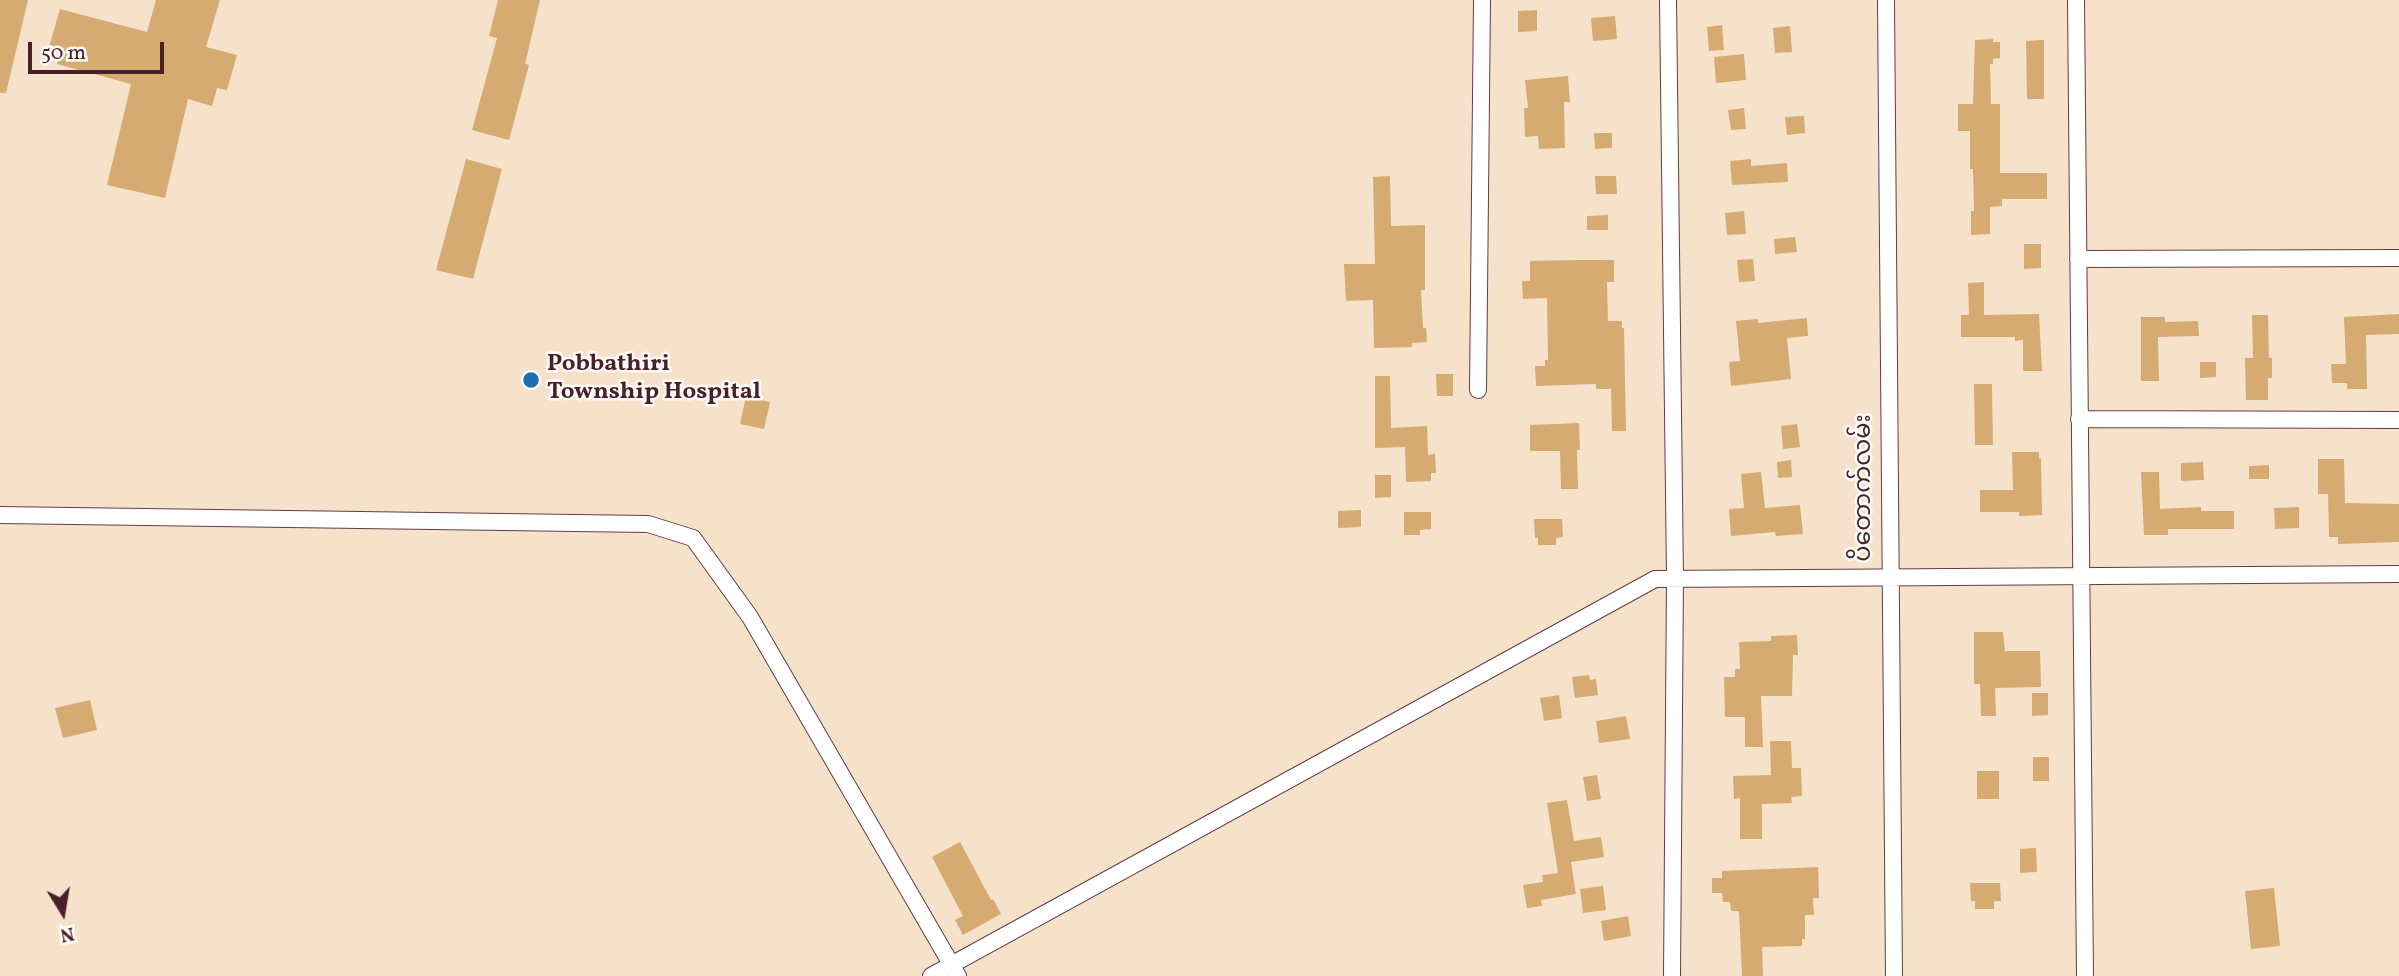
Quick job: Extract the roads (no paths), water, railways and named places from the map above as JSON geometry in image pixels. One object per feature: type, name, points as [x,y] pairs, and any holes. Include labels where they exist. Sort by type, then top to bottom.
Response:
[{"type":"street","points":[[1478,390],[1482,0]]},
{"type":"street","points":[[1668,0],[1675,578],[1672,976]]},
{"type":"street","name":"ပိတောက်လမ်း","points":[[1886,0],[1894,976]]},
{"type":"street","points":[[2076,0],[2085,976]]},
{"type":"street","points":[[2078,259],[2399,258]]},
{"type":"street","points":[[2079,419],[2399,420]]},
{"type":"street","points":[[0,515],[648,524],[693,538],[750,617],[955,970]]},
{"type":"street","points":[[931,976],[955,970],[1655,579],[2399,574]]},
{"type":"place","name":"Pobbathiri Township Hospital","points":[[531,380]]}]
